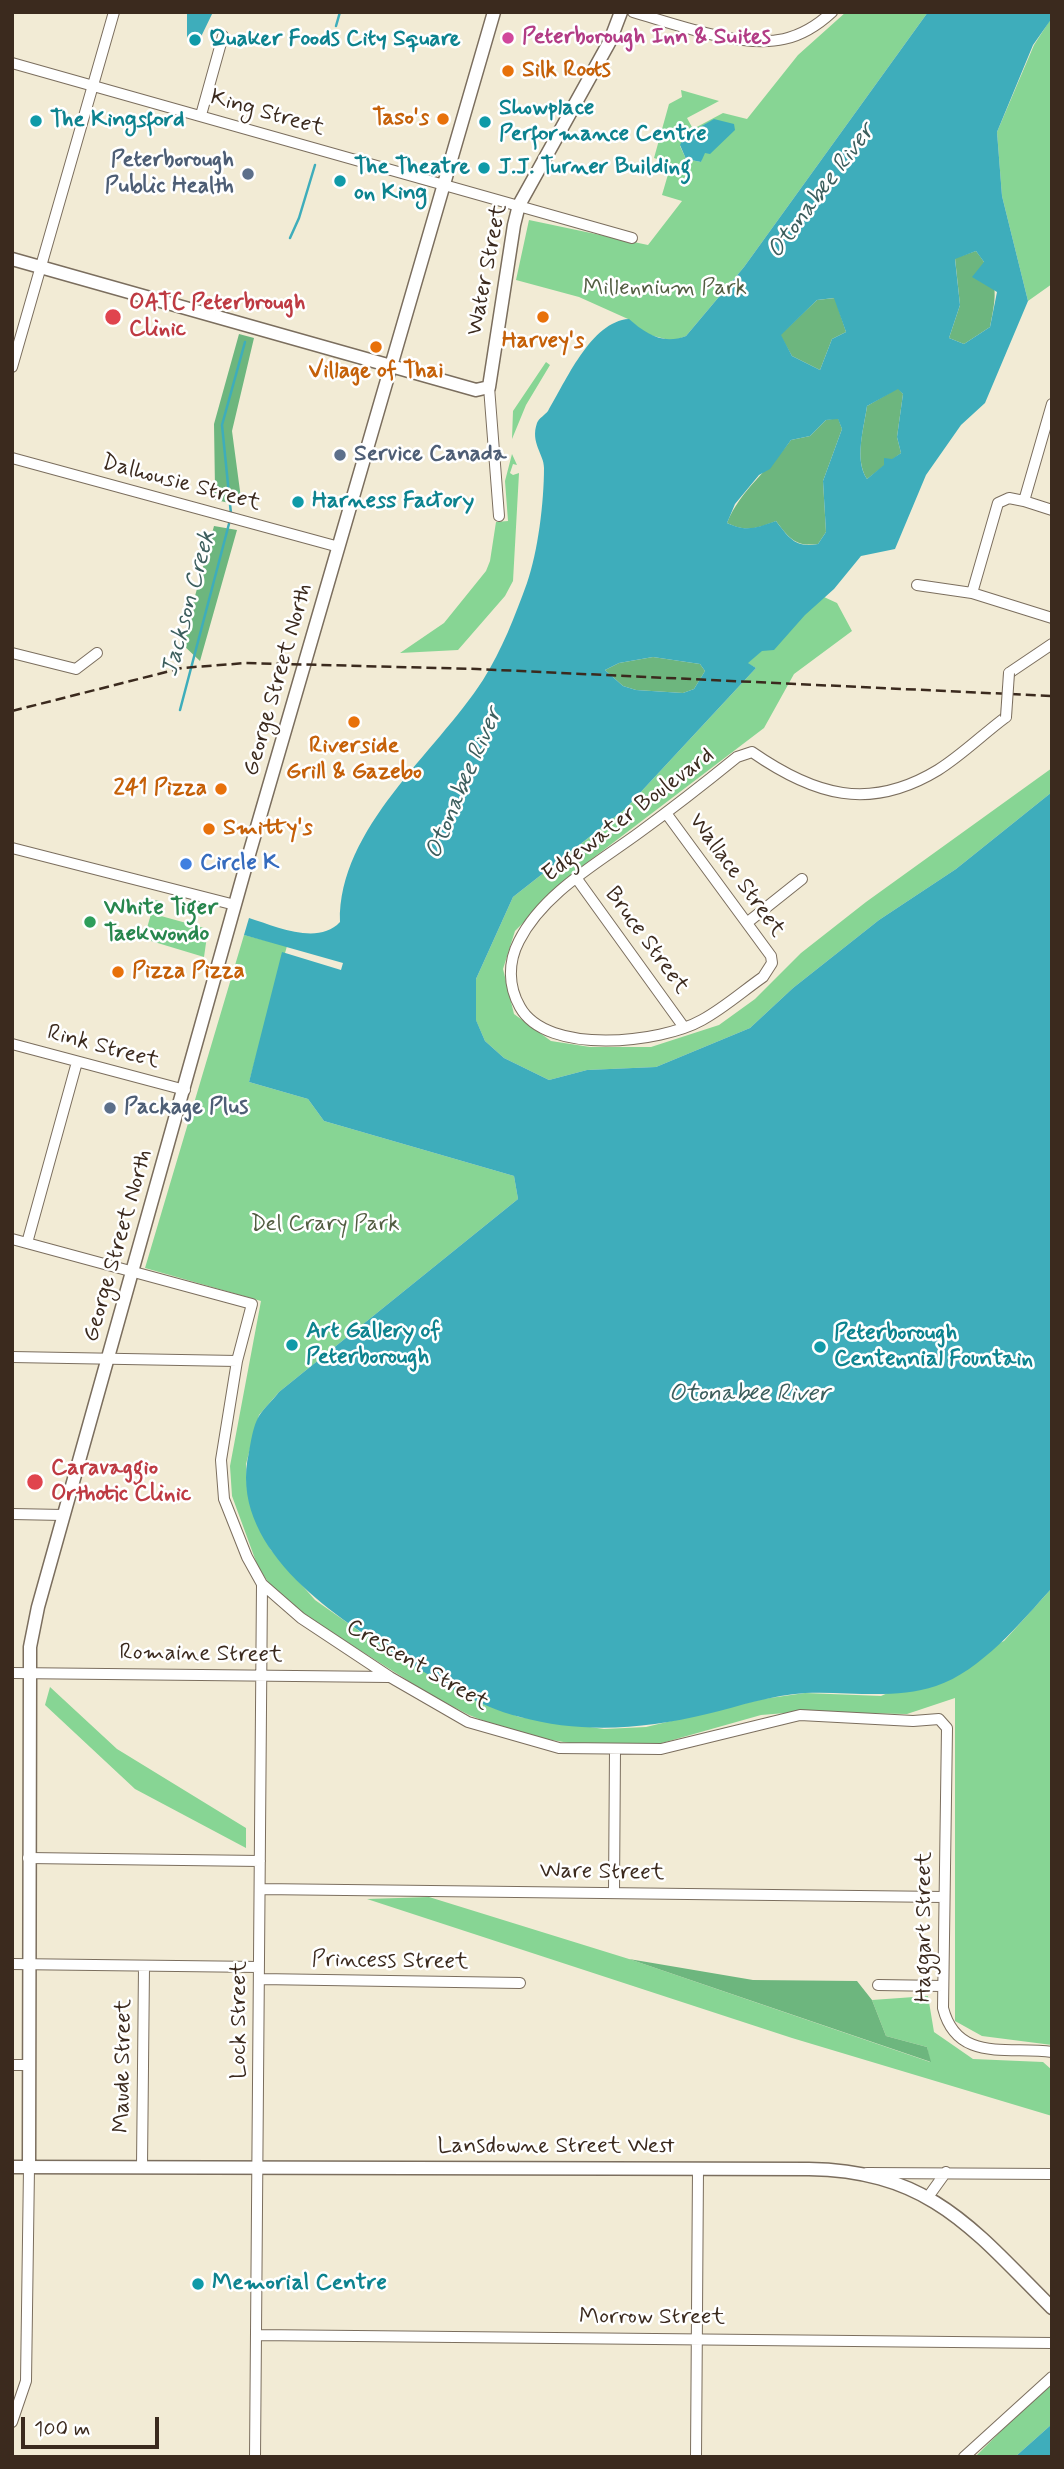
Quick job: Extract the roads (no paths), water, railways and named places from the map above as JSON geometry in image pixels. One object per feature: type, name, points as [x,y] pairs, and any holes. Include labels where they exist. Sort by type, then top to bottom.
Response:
[{"type":"main road","name":"George Street North","points":[[29,2168],[27,2065],[30,1647],[38,1607],[235,905],[494,12]]},
{"type":"main road","name":"Water Street","points":[[489,387],[513,225],[519,205],[610,41],[621,12]]},
{"type":"main road","points":[[12,258],[476,390],[489,387]]},
{"type":"main road","points":[[384,397],[398,376],[412,372]]},
{"type":"main road","name":"Lansdowne Street West","points":[[12,2168],[259,2166],[865,2173],[900,2183],[928,2197],[965,2222],[1052,2308]]},
{"type":"street","points":[[12,368],[114,12]]},
{"type":"street","points":[[633,12],[749,40],[784,40],[807,30],[832,12]]},
{"type":"street","points":[[201,115],[223,36]]},
{"type":"street","name":"King Street","points":[[12,63],[632,238]]},
{"type":"street","name":"Water Street","points":[[489,387],[499,516]]},
{"type":"street","points":[[1024,501],[1052,404]]},
{"type":"street","name":"Dalhousie Street","points":[[12,458],[339,547]]},
{"type":"street","points":[[972,593],[998,503],[1009,498],[1052,510]]},
{"type":"street","points":[[917,585],[972,593],[1052,618]]},
{"type":"street","name":"Edgewater Boulevard","points":[[772,963],[764,977],[703,1020],[654,1035],[578,1041],[549,1033],[530,1021],[523,1012],[510,977],[516,947],[540,909],[737,757],[752,752],[807,784],[835,793],[856,796],[900,789],[940,769],[1006,717],[1009,673],[1052,644]]},
{"type":"street","points":[[12,653],[76,669],[97,653]]},
{"type":"street","name":"Wallace Street","points":[[666,813],[748,922],[771,956],[772,963]]},
{"type":"street","points":[[12,848],[235,905]]},
{"type":"street","name":"Bruce Street","points":[[577,879],[683,1026]]},
{"type":"street","points":[[748,922],[802,879]]},
{"type":"street","name":"Rink Street","points":[[12,1044],[185,1090]]},
{"type":"street","points":[[27,1243],[77,1062]]},
{"type":"street","points":[[12,1239],[134,1272]]},
{"type":"street","name":"Crescent Street","points":[[134,1272],[252,1304],[237,1361],[221,1460],[224,1499],[247,1558],[262,1584],[301,1618],[390,1677],[468,1722],[559,1748],[661,1749],[800,1715],[913,1721],[939,1719]]},
{"type":"street","points":[[12,1357],[237,1361]]},
{"type":"street","points":[[12,1514],[63,1515]]},
{"type":"street","name":"Lock Street","points":[[255,2457],[262,1584]]},
{"type":"street","name":"Romaine Street","points":[[12,1673],[390,1677]]},
{"type":"street","name":"Haggart Street","points":[[939,1719],[947,1728],[943,1986],[946,2018],[959,2039],[991,2049],[1052,2052]]},
{"type":"street","points":[[614,1892],[615,1749]]},
{"type":"street","points":[[28,1858],[260,1861]]},
{"type":"street","name":"Ware Street","points":[[260,1889],[944,1897]]},
{"type":"street","points":[[12,1964],[259,1967]]},
{"type":"street","name":"Maude Street","points":[[142,2166],[144,1967]]},
{"type":"street","name":"Princess Street","points":[[260,1979],[520,1983]]},
{"type":"street","points":[[878,1985],[943,1986]]},
{"type":"street","points":[[12,2065],[27,2065]]},
{"type":"street","points":[[12,2423],[26,2381],[29,2168]]},
{"type":"street","points":[[696,2457],[698,2169]]},
{"type":"street","points":[[928,2197],[946,2172]]},
{"type":"street","points":[[865,2173],[1052,2174]]},
{"type":"street","name":"Morrow Street","points":[[256,2335],[1050,2342]]},
{"type":"street","points":[[964,2457],[1052,2377]]},
{"type":"water","points":[[187,12],[213,12],[198,43],[192,43],[187,38]]},
{"type":"water","name":"Otonabee River","points":[[928,12],[1052,12],[1052,18],[1033,45],[997,132],[1002,196],[1028,301],[985,403],[961,425],[926,475],[895,549],[861,556],[834,589],[805,615],[774,650],[762,651],[748,663],[756,668],[625,809],[513,897],[476,979],[476,1020],[485,1041],[504,1058],[549,1080],[587,1070],[656,1067],[750,1028],[793,988],[879,920],[956,869],[1052,792],[1052,1588],[1014,1630],[984,1657],[953,1679],[936,1686],[887,1694],[793,1694],[684,1719],[637,1726],[567,1726],[520,1717],[472,1699],[371,1638],[315,1598],[290,1573],[269,1547],[254,1518],[246,1486],[252,1434],[263,1410],[279,1392],[518,1199],[514,1176],[324,1121],[308,1099],[249,1082],[282,952],[341,970],[343,963],[244,935],[249,918],[283,929],[308,933],[320,933],[340,922],[344,888],[355,855],[372,823],[393,793],[463,708],[490,669],[508,633],[531,571],[537,542],[544,468],[535,436],[537,423],[548,411],[581,355],[603,330],[615,322],[629,319],[662,339],[686,336],[744,267]],"holes":[[[976,251],[984,262],[972,277],[997,292],[990,327],[964,344],[949,338],[960,305],[955,259]],[[834,298],[846,332],[832,339],[820,370],[792,356],[781,335],[817,300]],[[898,389],[903,394],[897,437],[901,453],[892,459],[884,458],[884,465],[867,479],[860,453],[867,406]],[[838,419],[842,429],[823,481],[826,532],[818,544],[798,543],[776,521],[751,528],[727,523],[735,504],[759,475],[770,469],[791,440],[810,436],[826,420]],[[653,657],[700,664],[705,671],[694,689],[683,693],[636,690],[623,686],[605,670],[619,663]]]},
{"type":"water","points":[[714,119],[734,124],[735,130],[710,154],[705,153],[701,162],[686,159],[680,145],[684,136]]},
{"type":"water","points":[[1052,2424],[1052,2457],[1015,2457]]},
{"type":"waterway","name":"Jackson Creek","points":[[336,26],[340,12]]},
{"type":"waterway","name":"Jackson Creek","points":[[290,238],[315,165]]},
{"type":"waterway","name":"Jackson Creek","points":[[231,514],[222,425],[245,342]]},
{"type":"waterway","name":"Jackson Creek","points":[[180,710],[230,520]]},
{"type":"railway","points":[[12,711],[182,668],[246,663],[477,669],[1052,696]]},
{"type":"place","name":"Peterborough Inn & Suites","points":[[508,38]]},
{"type":"place","name":"Quaker Foods City Square","points":[[195,40]]},
{"type":"place","name":"Silk Roots","points":[[508,71]]},
{"type":"place","name":"Taso's","points":[[443,119]]},
{"type":"place","name":"The Kingsford","points":[[36,121]]},
{"type":"place","name":"Showplace Performance Centre","points":[[485,122]]},
{"type":"place","name":"J.J. Turner Building","points":[[484,168]]},
{"type":"place","name":"Peterborough Public Health","points":[[248,174]]},
{"type":"place","name":"The Theatre on King","points":[[340,181]]},
{"type":"place","name":"OATC Peterbrough Clinic","points":[[113,317]]},
{"type":"place","name":"Harvey's","points":[[543,317]]},
{"type":"place","name":"Village of Thai","points":[[376,347]]},
{"type":"place","name":"Service Canada","points":[[340,455]]},
{"type":"place","name":"Harness Factory","points":[[298,502]]},
{"type":"place","name":"Riverside Grill & Gazebo","points":[[354,722]]},
{"type":"place","name":"241 Pizza","points":[[221,789]]},
{"type":"place","name":"Smitty's","points":[[209,829]]},
{"type":"place","name":"Circle K","points":[[186,864]]},
{"type":"place","name":"White Tiger Taekwondo","points":[[90,922]]},
{"type":"place","name":"Pizza Pizza","points":[[118,972]]},
{"type":"place","name":"Package Plus","points":[[110,1108]]},
{"type":"place","name":"Art Gallery of Peterborough","points":[[292,1345]]},
{"type":"place","name":"Peterborough Centennial Fountain","points":[[820,1347]]},
{"type":"place","name":"Caravaggio Orthotic Clinic","points":[[35,1482]]},
{"type":"place","name":"Memorial Centre","points":[[198,2284]]},
{"type":"park label","name":"Millennium Park","points":[[665,289]]},
{"type":"park label","name":"Del Crary Park","points":[[325,1225]]}]
